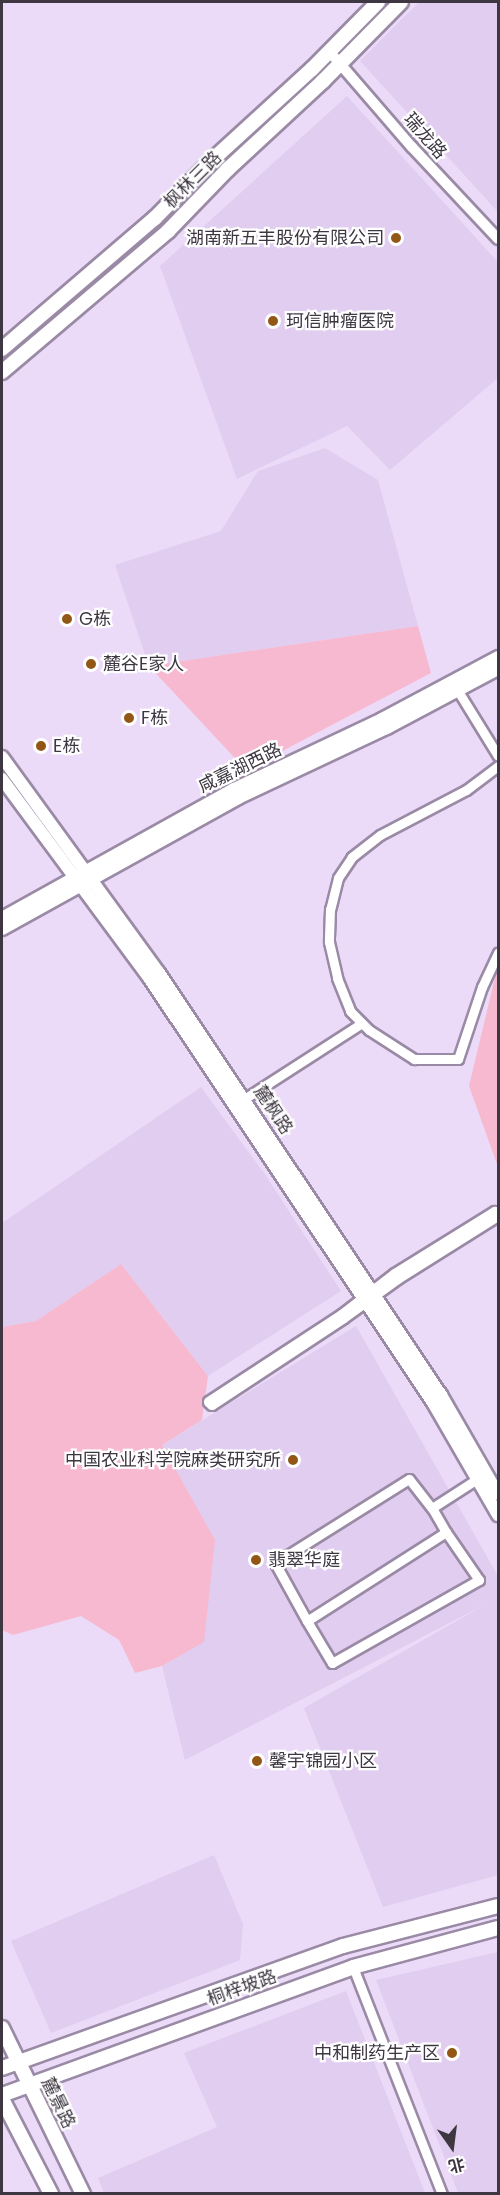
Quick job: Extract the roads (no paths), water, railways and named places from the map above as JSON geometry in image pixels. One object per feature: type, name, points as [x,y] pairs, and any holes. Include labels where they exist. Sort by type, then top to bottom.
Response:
[{"type":"main road","name":"枫林三路","points":[[2,349],[155,218],[210,162],[332,49],[378,2]]},
{"type":"main road","name":"枫林三路","points":[[2,372],[168,231],[401,2]]},
{"type":"main road","name":"咸嘉湖西路","points":[[2,929],[83,876],[234,789],[382,719],[498,657]]},
{"type":"main road","name":"咸嘉湖西路","points":[[2,918],[238,798],[387,728],[498,669]]},
{"type":"main road","name":"麓枫路","points":[[2,757],[83,876],[159,973],[244,1099],[369,1297],[441,1395],[498,1494]]},
{"type":"main road","points":[[2,779],[83,876],[150,979],[369,1297],[498,1515]]},
{"type":"main road","name":"桐梓坡路","points":[[2,2068],[342,1946],[498,1906]]},
{"type":"main road","name":"桐梓坡路","points":[[2,2096],[353,1967],[498,1928]]},
{"type":"main road","name":"麓景路","points":[[2,2028],[83,2193]]},
{"type":"main road","points":[[2,2096],[51,2193]]},
{"type":"street","name":"瑞龙路","points":[[332,49],[498,230]]},
{"type":"street","name":"瑞龙路","points":[[343,61],[411,147],[498,239]]},
{"type":"street","points":[[458,691],[498,756]]},
{"type":"street","points":[[498,766],[466,790],[380,835],[352,857],[338,878],[330,909],[329,942],[337,978],[350,1011],[395,1049],[414,1059],[458,1059],[482,987],[498,953]]},
{"type":"street","points":[[244,1099],[362,1023]]},
{"type":"street","points":[[369,1297],[212,1405],[210,1402],[369,1297],[496,1218]]},
{"type":"street","points":[[409,1479],[432,1508],[446,1532],[479,1580],[332,1664],[275,1563],[409,1479]]},
{"type":"street","points":[[432,1508],[477,1479]]},
{"type":"street","points":[[307,1621],[446,1532]]},
{"type":"street","points":[[353,1967],[442,2193]]},
{"type":"place","name":"湖南新五丰股份有限公司","points":[[396,238]]},
{"type":"place","name":"珂信肿瘤医院","points":[[273,321]]},
{"type":"place","name":"G栋","points":[[67,619]]},
{"type":"place","name":"麓谷E家人","points":[[91,664]]},
{"type":"place","name":"F栋","points":[[129,718]]},
{"type":"place","name":"E栋","points":[[41,746]]},
{"type":"place","name":"中国农业科学院麻类研究所","points":[[293,1460]]},
{"type":"place","name":"翡翠华庭","points":[[256,1560]]},
{"type":"place","name":"馨宇锦园小区","points":[[257,1761]]},
{"type":"place","name":"中和制药生产区","points":[[452,2053]]}]
